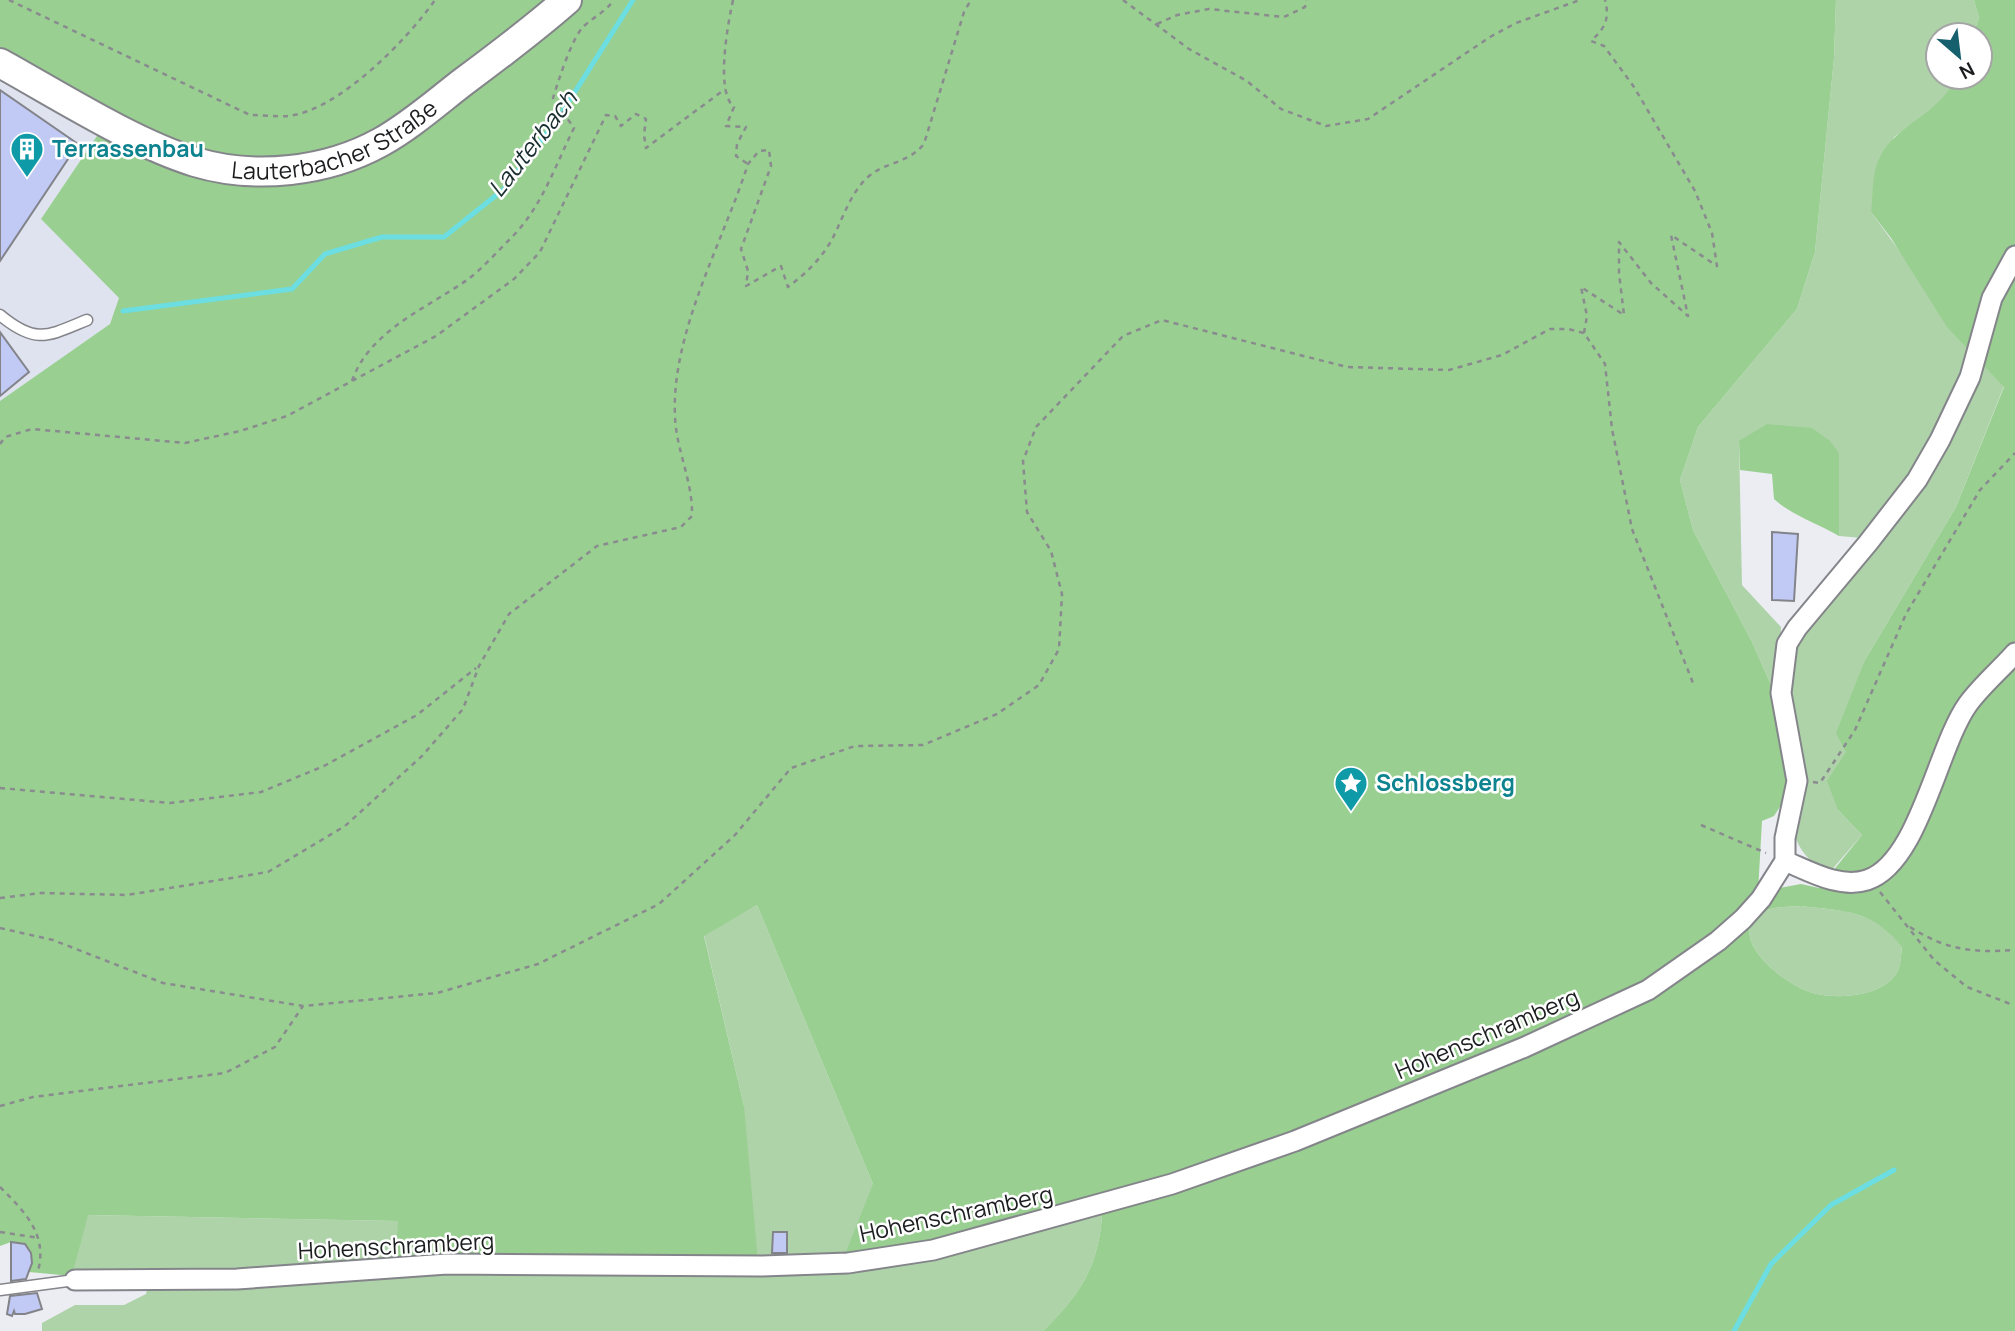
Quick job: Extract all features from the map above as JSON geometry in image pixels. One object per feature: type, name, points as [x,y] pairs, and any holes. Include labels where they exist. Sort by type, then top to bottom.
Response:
[{"type":"main road","name":"Lauterbacher Straße","points":[[0,63],[150,144],[195,162],[243,170],[310,168],[382,142],[531,31],[568,0]]},
{"type":"street","points":[[2015,256],[1992,298],[1969,377],[1940,440],[1909,490],[1787,644],[1781,693],[1797,781],[1785,838],[1785,861],[1831,879],[1857,883],[1870,880],[1895,863],[1967,705],[2015,653]]},
{"type":"street","name":"Hohenschramberg","points":[[75,1280],[237,1279],[447,1265],[762,1266],[848,1263],[933,1250],[1080,1212],[1295,1141],[1586,1019],[1648,990],[1718,940],[1761,899],[1785,861]]},
{"type":"lane","points":[[0,315],[20,331],[46,337],[87,320]]},
{"type":"lane","name":"Hohenschramberg","points":[[0,1290],[75,1280]]},
{"type":"path","points":[[9,0],[250,115],[289,116],[333,101],[360,80],[435,0]]},
{"type":"path","points":[[352,381],[357,368],[382,339],[440,295],[467,279],[534,212],[574,128],[568,115],[557,106],[553,98],[557,84],[582,27],[605,12],[614,0]]},
{"type":"path","points":[[733,0],[727,32],[724,89],[734,107],[726,126],[746,128],[737,144],[736,156],[748,164]]},
{"type":"path","points":[[0,898],[41,893],[127,895],[268,872],[345,826],[422,756],[463,709],[479,666],[509,614],[597,546],[681,527],[692,516],[692,499],[675,417],[676,383],[700,293],[748,164],[759,151],[769,150],[771,166],[741,249],[748,271],[746,286],[781,266],[788,287],[811,269],[831,242],[840,219],[869,176],[913,157],[924,144],[964,12],[971,0]]},
{"type":"path","points":[[1123,0],[1189,48],[1247,81],[1281,109],[1326,126],[1368,119],[1490,37],[1516,23],[1580,0]]},
{"type":"path","points":[[1157,23],[1177,15],[1209,9],[1284,17],[1305,7],[1306,0]]},
{"type":"path","points":[[1584,333],[1587,316],[1581,286],[1624,315],[1619,242],[1651,283],[1688,316],[1671,235],[1717,266],[1712,233],[1695,191],[1634,87],[1604,46],[1591,41],[1605,29],[1608,11],[1605,0]]},
{"type":"path","points":[[0,444],[5,437],[32,429],[185,443],[240,431],[287,416],[436,336],[514,279],[540,253],[606,115],[615,116],[621,126],[636,114],[646,119],[643,135],[646,148],[724,89]]},
{"type":"path","points":[[0,928],[53,940],[163,983],[303,1006],[437,993],[538,964],[659,904],[735,835],[791,768],[855,746],[923,745],[997,715],[1039,685],[1059,649],[1062,594],[1051,551],[1027,512],[1023,461],[1036,427],[1124,336],[1162,320],[1347,367],[1449,370],[1502,355],[1550,330],[1569,329],[1584,333],[1605,364],[1612,429],[1632,529],[1693,683]]},
{"type":"path","points":[[1820,783],[1855,730],[1906,614],[1980,490],[2015,453]]},
{"type":"path","points":[[0,788],[170,803],[261,792],[324,766],[417,715],[479,666]]},
{"type":"path","points":[[1701,825],[1785,861]]},
{"type":"path","points":[[1870,880],[1934,960],[1966,987],[2012,1006]]},
{"type":"path","points":[[1907,926],[1937,944],[1980,953],[2015,950]]},
{"type":"path","points":[[0,1105],[33,1097],[225,1073],[275,1047],[303,1006]]},
{"type":"path","points":[[0,1187],[30,1217],[39,1238],[40,1265],[35,1284]]},
{"type":"path","points":[[0,1232],[39,1238]]},
{"type":"shaded area","points":[[0,82],[99,133],[41,219],[119,298],[110,324],[0,401]]},
{"type":"green space","points":[[0,0],[555,0],[377,136],[311,163],[221,159],[155,139],[0,59]]},
{"type":"green space","points":[[578,0],[1836,0],[1834,58],[1815,252],[1797,309],[1698,427],[1680,480],[1693,530],[1752,642],[1779,703],[1790,791],[1774,816],[1762,821],[1758,892],[1801,884],[1819,888],[1862,835],[1838,810],[1827,781],[1846,752],[1836,733],[1865,660],[1956,507],[2004,387],[1947,327],[1891,238],[1871,212],[1875,169],[1893,139],[1948,91],[1994,91],[1994,21],[1978,21],[1974,0],[2015,0],[2015,1331],[1043,1331],[1077,1293],[1096,1252],[1102,1217],[1085,1203],[927,1244],[844,1257],[873,1184],[757,905],[704,936],[744,1106],[758,1262],[396,1258],[398,1221],[88,1215],[72,1276],[29,1272],[11,1242],[0,1246],[0,401],[110,324],[119,298],[41,219],[99,133],[202,179],[269,185],[311,181]],"holes":[[[1801,906],[1844,911],[1869,919],[1902,947],[1899,968],[1884,986],[1858,995],[1844,996],[1807,991],[1786,980],[1764,961],[1750,939],[1750,928],[1755,917],[1764,911]]]},
{"type":"green space","points":[[1836,0],[1974,0],[1978,21],[1924,21],[1924,91],[1951,91],[1894,137],[1871,212],[1973,352],[1934,439],[1862,538],[1839,536],[1839,453],[1739,441],[1742,585],[1781,627],[1779,703],[1752,642],[1693,530],[1680,480],[1698,427],[1797,309],[1815,252],[1834,58]]},
{"type":"green space","points":[[1981,361],[2004,386],[1956,507],[1865,660],[1846,752],[1838,810],[1862,835],[1829,873],[1809,859],[1796,839],[1790,652],[1870,547]]},
{"type":"green space","points":[[1767,424],[1812,428],[1830,441],[1839,453],[1839,536],[1797,515],[1774,499],[1772,474],[1740,470],[1739,441]]},
{"type":"green space","points":[[757,905],[873,1184],[1085,1203],[1102,1217],[1100,1236],[1091,1267],[1077,1293],[1043,1331],[42,1331],[42,1323],[75,1305],[124,1305],[146,1294],[150,1274],[72,1276],[87,1215],[399,1221],[397,1258],[744,1106],[704,935]]},
{"type":"green space","points":[[1801,906],[1857,914],[1880,925],[1902,946],[1899,968],[1893,978],[1872,991],[1844,996],[1807,991],[1786,980],[1764,961],[1756,950],[1750,939],[1750,928],[1759,913],[1776,908]]},
{"type":"building","name":"Terrassenbau","points":[[0,90],[78,144],[0,261]]},
{"type":"building","points":[[0,332],[29,372],[0,396]]},
{"type":"building","points":[[1772,532],[1798,534],[1794,601],[1772,600]]},
{"type":"building","points":[[773,1232],[787,1232],[787,1253],[772,1253]]},
{"type":"building","points":[[11,1242],[25,1244],[31,1253],[32,1263],[26,1279],[11,1281]]},
{"type":"building","points":[[37,1293],[42,1309],[25,1314],[15,1314],[14,1311],[12,1316],[7,1314],[10,1296]]},
{"type":"waterway","name":"Lauterbach","points":[[123,311],[292,289],[325,254],[382,237],[444,237],[504,189],[559,117],[633,0]]},
{"type":"waterway","points":[[1734,1331],[1771,1264],[1831,1205],[1894,1170]]},
{"type":"place","name":"Terrassenbau","points":[[27,179]]},
{"type":"place","name":"Schlossberg","points":[[1351,813]]}]
